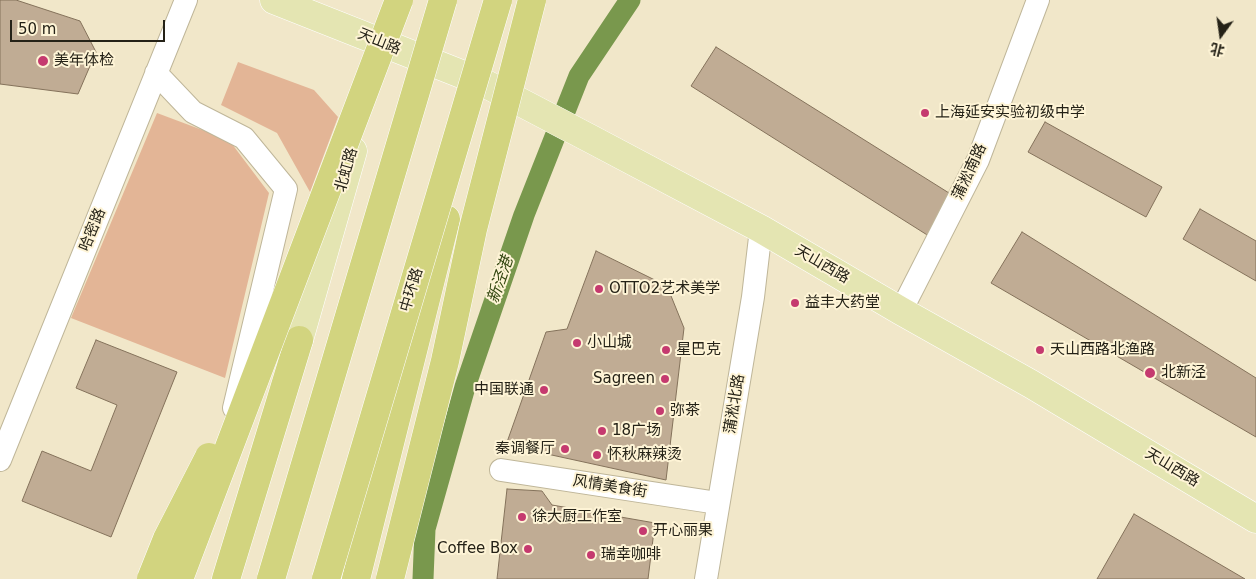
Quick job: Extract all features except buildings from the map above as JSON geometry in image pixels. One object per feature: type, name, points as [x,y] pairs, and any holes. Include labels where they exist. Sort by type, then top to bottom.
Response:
[{"type":"highway","points":[[179,579],[397,0]]},
{"type":"highway","points":[[271,579],[443,0]]},
{"type":"highway","name":"中环路","points":[[326,579],[498,0]]},
{"type":"highway","points":[[390,579],[446,361],[476,219],[532,0]]},
{"type":"highway","points":[[356,579],[449,205]]},
{"type":"highway","points":[[226,579],[299,340]]},
{"type":"highway","points":[[151,579],[167,539],[267,347]]},
{"type":"main road","name":"天山路","points":[[274,0],[484,84]]},
{"type":"main road","name":"北虹路","points":[[299,340],[397,0]]},
{"type":"main road","points":[[449,205],[509,0]]},
{"type":"main road","name":"天山西路","points":[[484,84],[761,229],[1030,384],[1256,519]]},
{"type":"street","name":"哈密路","points":[[0,460],[186,0]]},
{"type":"street","name":"蒲淞南路","points":[[901,311],[978,160],[1038,0]]},
{"type":"street","points":[[156,73],[193,112],[244,138],[286,189],[193,579]]},
{"type":"street","name":"蒲淞北路","points":[[706,579],[752,297],[761,229]]},
{"type":"street","name":"风情美食街","points":[[501,470],[718,503]]},
{"type":"shaded area","points":[[238,62],[314,90],[338,117],[310,192],[277,133],[221,105]]},
{"type":"shaded area","points":[[157,113],[229,140],[269,193],[225,378],[71,318]]},
{"type":"waterway","name":"新泾港","points":[[423,579],[425,529],[465,387],[524,215],[579,76],[630,0]]},
{"type":"place","name":"美年体检","points":[[43,61]]},
{"type":"place","name":"上海延安实验初级中学","points":[[925,113]]},
{"type":"place","name":"OTTO2艺术美学","points":[[599,289]]},
{"type":"place","name":"益丰大药堂","points":[[795,303]]},
{"type":"place","name":"小山城","points":[[577,343]]},
{"type":"place","name":"星巴克","points":[[666,350]]},
{"type":"place","name":"天山西路北渔路","points":[[1040,350]]},
{"type":"place","name":"北新泾","points":[[1150,373]]},
{"type":"place","name":"Sagreen","points":[[665,379]]},
{"type":"place","name":"中国联通","points":[[544,390]]},
{"type":"place","name":"弥茶","points":[[660,411]]},
{"type":"place","name":"18广场","points":[[602,431]]},
{"type":"place","name":"秦调餐厅","points":[[565,449]]},
{"type":"place","name":"怀秋麻辣烫","points":[[597,455]]},
{"type":"place","name":"徐大厨工作室","points":[[522,517]]},
{"type":"place","name":"开心丽果","points":[[643,531]]},
{"type":"place","name":"Coffee Box","points":[[528,549]]},
{"type":"place","name":"瑞幸咖啡","points":[[591,555]]}]
